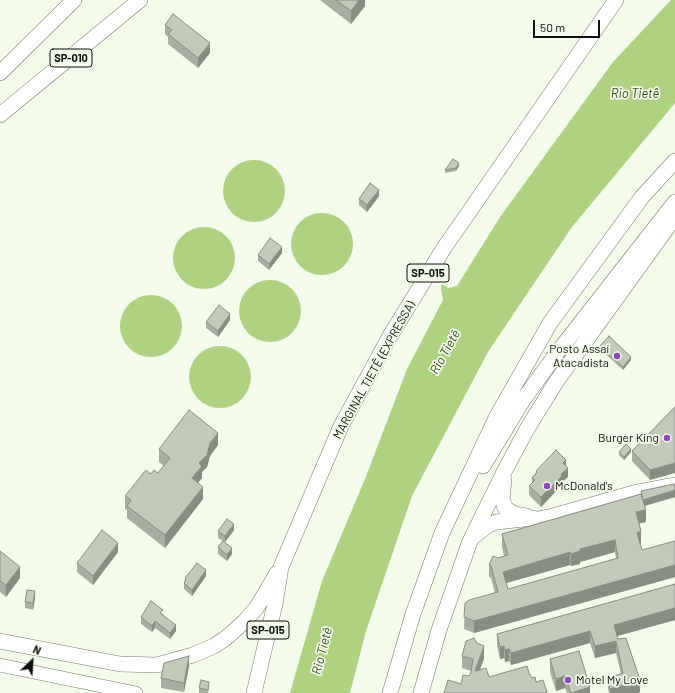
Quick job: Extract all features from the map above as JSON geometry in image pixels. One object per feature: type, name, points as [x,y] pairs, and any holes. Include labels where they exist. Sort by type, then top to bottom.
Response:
[{"type":"highway","name":"SP-010","points":[[0,73],[74,0]]},
{"type":"highway","name":"SP-010","points":[[0,115],[140,0]]},
{"type":"highway","name":"MARGINAL TIETÊ (EXPRESSA)","points":[[254,693],[275,604],[281,567],[341,426],[390,336],[444,248],[615,0]]},
{"type":"highway","points":[[390,693],[413,614],[442,533],[497,416],[550,323],[642,197],[675,161]]},
{"type":"highway","points":[[442,533],[523,400],[675,202]]},
{"type":"highway","points":[[421,693],[439,630],[470,540],[504,470],[556,382],[675,217]]},
{"type":"highway","points":[[504,470],[502,498],[505,508],[514,514],[533,518]]},
{"type":"highway","points":[[470,540],[487,526],[496,522],[533,518]]},
{"type":"highway","points":[[0,641],[120,664],[157,665],[193,655],[214,646],[226,638],[245,621],[257,607],[281,567]]},
{"type":"main road","points":[[0,665],[136,693]]},
{"type":"street","points":[[533,518],[549,515],[633,491],[675,483]]},
{"type":"water","name":"Rio Tietê","points":[[671,0],[675,0],[675,103],[572,227],[488,352],[412,496],[366,631],[350,693],[290,693],[322,581],[365,479],[407,369],[443,300],[441,289],[442,284],[448,288],[457,286],[500,217],[613,62]]},
{"type":"water","points":[[248,160],[260,160],[276,169],[283,179],[285,191],[283,203],[276,213],[260,222],[248,222],[237,217],[228,208],[223,197],[223,185],[228,174],[237,165]]},
{"type":"water","points":[[316,213],[328,213],[344,222],[351,232],[353,244],[351,256],[344,266],[328,275],[316,275],[305,270],[296,261],[291,250],[291,238],[296,227],[305,218]]},
{"type":"water","points":[[198,227],[210,227],[226,236],[233,246],[235,258],[233,270],[226,280],[210,289],[198,289],[187,284],[178,275],[173,264],[173,252],[178,241],[187,232]]},
{"type":"water","points":[[264,280],[276,280],[292,289],[299,299],[301,311],[299,323],[292,333],[276,342],[264,342],[253,337],[244,328],[239,317],[239,305],[244,294],[253,285]]},
{"type":"water","points":[[145,295],[157,295],[173,304],[180,314],[182,326],[180,338],[173,348],[157,357],[145,357],[134,352],[125,343],[120,332],[120,320],[125,309],[134,300]]},
{"type":"water","points":[[214,346],[226,346],[242,355],[249,365],[251,377],[249,389],[242,399],[226,408],[214,408],[203,403],[194,394],[189,383],[189,371],[194,360],[203,351]]},
{"type":"building","points":[[336,0],[359,0],[351,11]]},
{"type":"building","points":[[173,14],[210,43],[198,58],[168,34],[172,30],[165,25]]},
{"type":"building","points":[[453,159],[459,163],[456,168],[445,170]]},
{"type":"building","points":[[370,183],[379,190],[367,205],[359,199]]},
{"type":"building","points":[[270,238],[282,247],[269,264],[258,255]]},
{"type":"building","points":[[219,305],[230,314],[218,331],[206,322]]},
{"type":"building","name":"Posto Assaí Atacadista","points":[[609,336],[631,357],[623,367],[600,346]]},
{"type":"building","points":[[675,407],[675,463],[650,470],[632,451]]},
{"type":"building","points":[[189,410],[218,433],[210,443],[207,455],[199,463],[202,466],[192,478],[203,487],[165,535],[127,506],[131,500],[125,496],[146,470],[151,474],[154,470],[158,473],[170,458],[159,449]]},
{"type":"building","points":[[626,444],[631,449],[624,457],[619,452]]},
{"type":"building","points":[[556,450],[566,460],[563,463],[568,468],[541,497],[529,486],[535,480],[532,478],[537,472],[536,471]]},
{"type":"building","points":[[674,484],[675,490],[643,500],[641,491]]},
{"type":"building","points":[[641,494],[646,510],[636,512],[641,531],[637,533],[642,550],[675,541],[675,565],[474,621],[464,617],[465,603],[469,600],[498,592],[491,566],[489,565],[493,556],[498,558],[508,555],[502,534]],"holes":[[[615,540],[618,558],[508,589],[503,572],[570,552],[571,554],[580,551],[580,549]]]},
{"type":"building","points":[[227,519],[234,524],[225,536],[218,531]]},
{"type":"building","points":[[102,530],[118,543],[93,576],[77,563]]},
{"type":"building","points":[[223,541],[232,548],[227,555],[218,547]]},
{"type":"building","points":[[0,551],[20,567],[6,585],[0,581]]},
{"type":"building","points":[[197,563],[206,570],[192,590],[184,583],[185,578]]},
{"type":"building","points":[[675,584],[675,608],[614,625],[618,639],[626,638],[640,680],[610,689],[608,678],[623,673],[616,641],[595,646],[590,631],[511,653],[509,649],[505,650],[504,646],[500,647],[497,634]]},
{"type":"building","points":[[27,590],[35,591],[33,603],[25,602]]},
{"type":"building","points":[[151,601],[163,610],[160,613],[176,625],[170,633],[155,621],[152,626],[141,617]]},
{"type":"building","points":[[474,638],[477,643],[484,646],[475,671],[486,668],[489,677],[527,666],[529,673],[532,678],[535,677],[536,682],[543,680],[547,692],[444,693],[448,680],[461,684],[463,675],[469,676],[471,673],[473,659],[462,656],[466,641]]},
{"type":"building","points":[[579,651],[590,687],[571,693],[565,676],[556,679],[550,659]]},
{"type":"building","points":[[189,656],[184,683],[161,678],[164,663]]},
{"type":"building","points":[[201,680],[209,682],[208,690],[199,688]]},
{"type":"place","name":"Posto Assaí Atacadista","points":[[617,356]]},
{"type":"place","name":"Burger King","points":[[667,438]]},
{"type":"place","name":"McDonald's","points":[[547,486]]},
{"type":"place","name":"Motel My Love","points":[[568,680]]}]
